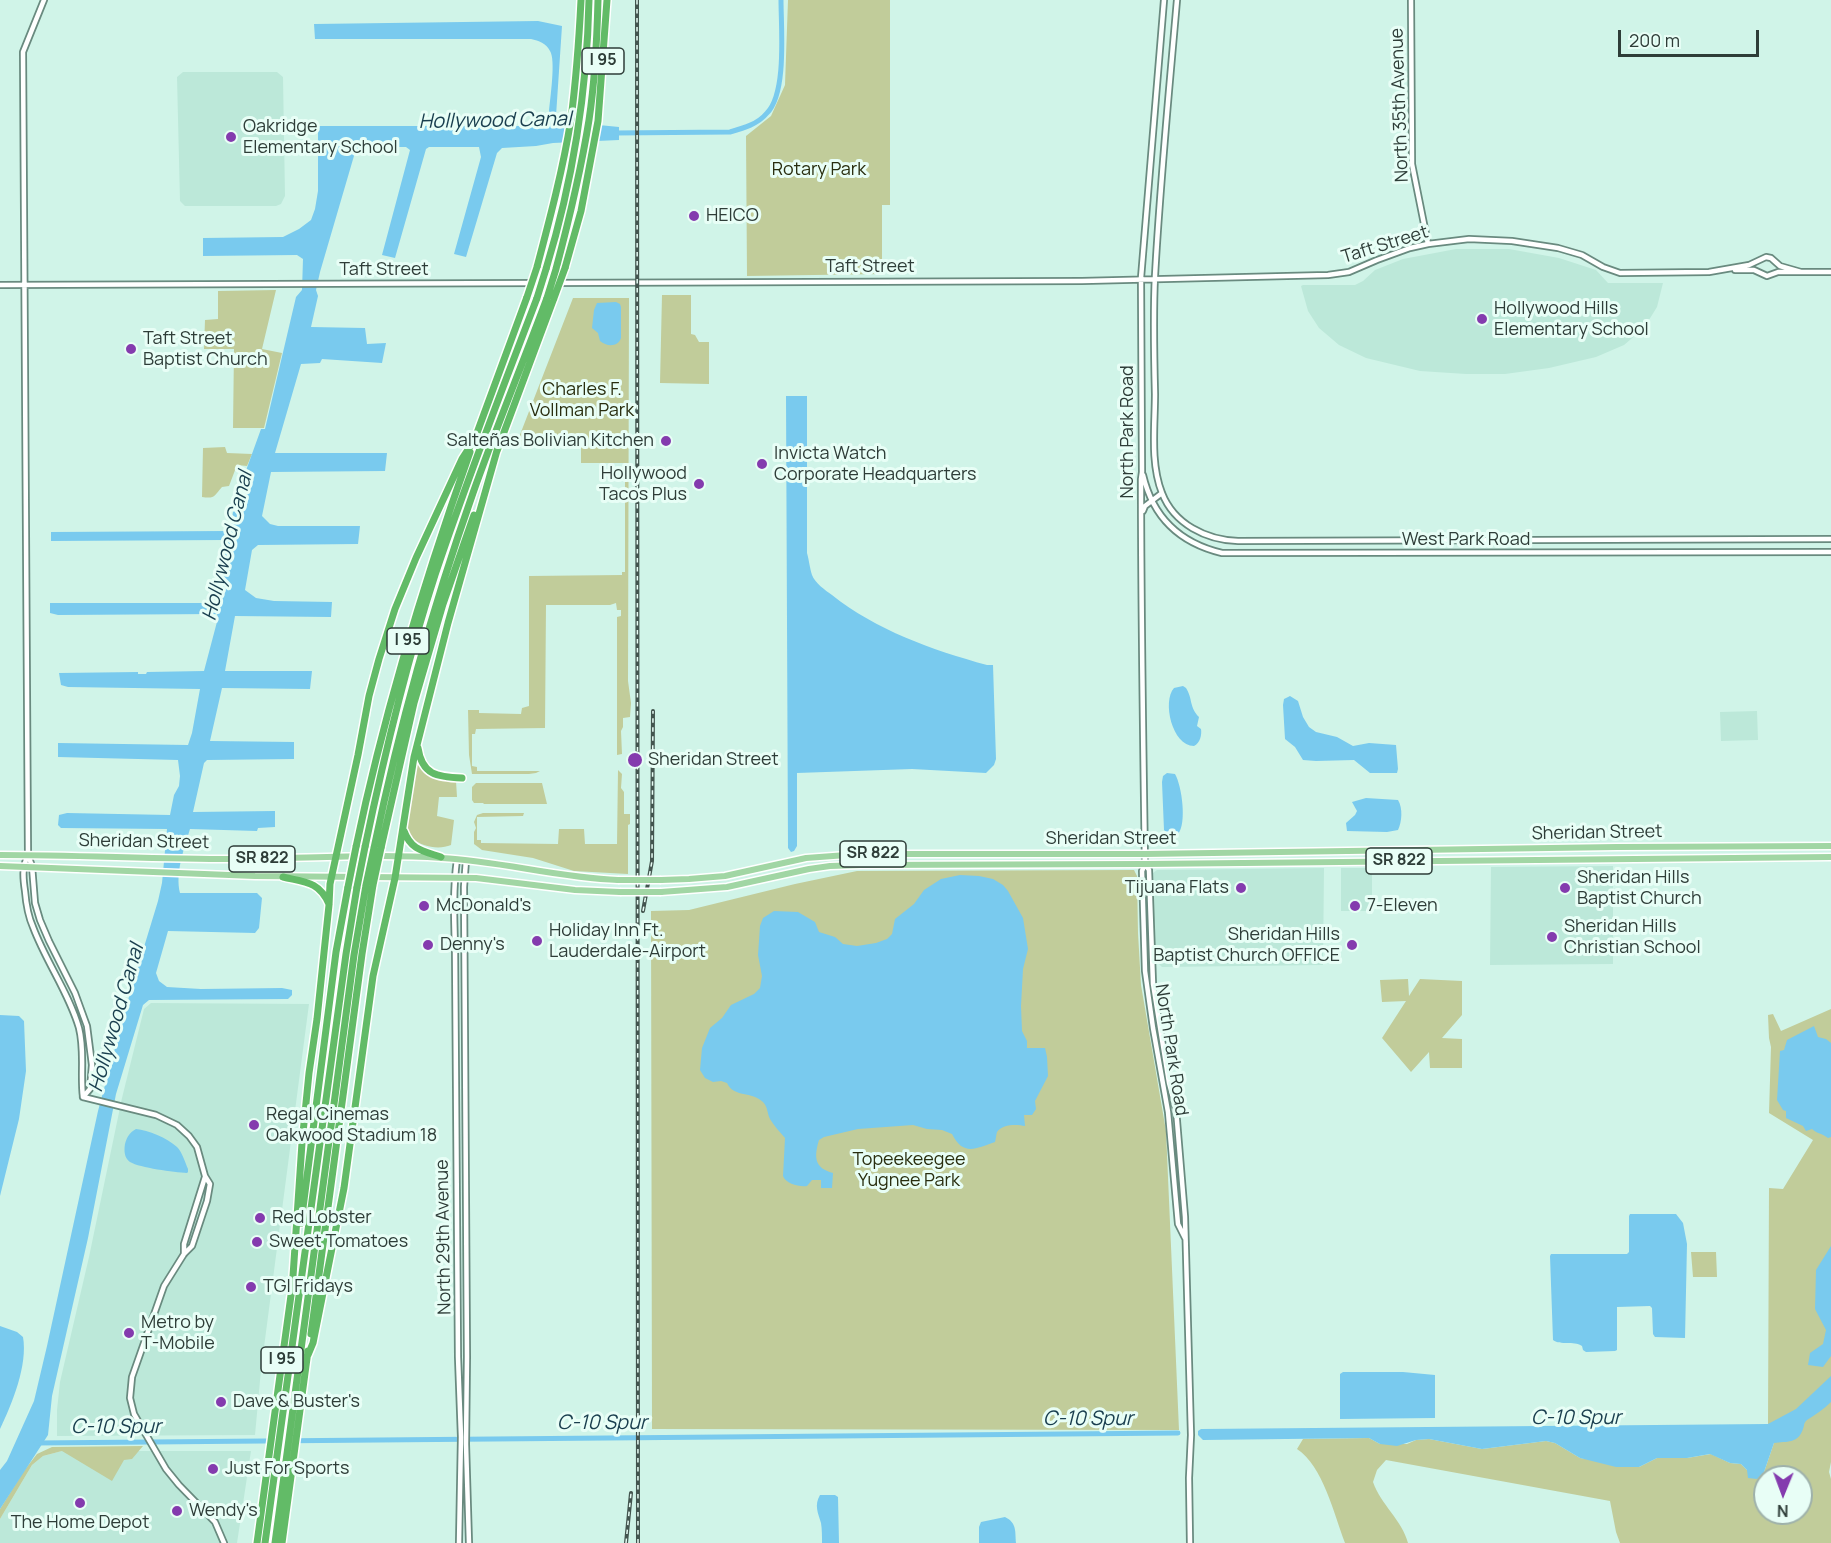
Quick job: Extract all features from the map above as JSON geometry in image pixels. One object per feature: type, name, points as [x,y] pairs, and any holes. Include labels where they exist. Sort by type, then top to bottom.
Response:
[{"type":"highway","name":"I 95","points":[[257,1543],[336,952],[370,780],[391,697],[439,541],[537,267],[553,207],[571,118],[579,51],[581,0]]},
{"type":"highway","points":[[265,1543],[346,954],[365,847],[412,650],[467,484],[537,298],[560,218],[581,119],[589,0]]},
{"type":"highway","points":[[377,848],[385,795],[413,681],[472,495],[550,298],[573,203],[589,119],[598,0]]},
{"type":"highway","name":"I 95","points":[[282,1543],[291,1453],[298,1429],[362,954],[369,885],[414,703],[443,604],[550,298],[565,268],[581,211],[598,121],[608,0]]},
{"type":"highway","points":[[292,1291],[302,1143],[331,877],[369,696],[395,609],[416,558],[462,459],[475,439]]},
{"type":"highway","points":[[308,1355],[314,1343],[339,1210],[373,976],[395,878],[414,757],[448,623],[498,447]]},
{"type":"highway","points":[[417,745],[420,760],[431,773],[462,778]]},
{"type":"highway","points":[[403,828],[413,847],[441,858]]},
{"type":"highway","points":[[282,877],[317,886],[329,905]]},
{"type":"highway","points":[[275,1543],[291,1453],[290,1431],[354,955],[369,885]]},
{"type":"main road","name":"Sheridan Street","points":[[0,855],[188,859],[441,858],[569,876],[618,880],[661,880],[725,876],[806,858],[839,855],[1831,846]]},
{"type":"main road","points":[[1468,849],[1468,860]]},
{"type":"main road","points":[[1330,862],[1341,850]]},
{"type":"main road","name":"Sheridan Street","points":[[0,866],[282,877],[465,878],[575,890],[661,892],[727,887],[809,869],[840,866],[1831,857]]},
{"type":"street","points":[[44,0],[23,52],[28,855],[32,866],[35,903],[40,920],[75,993],[87,1026],[92,1065],[90,1089],[83,1098]]},
{"type":"street","name":"North Park Road","points":[[1164,0],[1141,278],[1141,663],[1145,864],[1149,870],[1153,984],[1169,1083],[1176,1109],[1185,1238],[1191,1423],[1190,1543]]},
{"type":"street","name":"North Park Road","points":[[1155,472],[1155,278],[1177,0]]},
{"type":"street","name":"North 35th Avenue","points":[[1411,0],[1412,164],[1428,244]]},
{"type":"street","name":"Taft Street","points":[[0,285],[1082,280],[1328,275],[1349,272],[1395,252],[1428,244],[1481,239],[1542,245],[1582,255],[1603,267],[1620,273],[1700,273],[1728,270],[1758,272]]},
{"type":"street","points":[[1801,273],[1776,264],[1766,257],[1758,262],[1758,272],[1764,276],[1774,273],[1801,273],[1831,272]]},
{"type":"street","name":"Taft Street","points":[[1728,270],[1758,262]]},
{"type":"street","points":[[1774,273],[1776,264]]},
{"type":"street","name":"West Park Road","points":[[1142,472],[1152,501],[1168,525],[1184,539],[1200,547],[1222,553],[1831,552]]},
{"type":"street","name":"West Park Road","points":[[1155,472],[1162,493],[1176,515],[1203,534],[1224,541],[1831,539]]},
{"type":"street","points":[[1142,513],[1144,506],[1162,493]]},
{"type":"street","points":[[28,855],[23,866],[26,904],[32,926],[79,1028],[83,1059],[83,1098]]},
{"type":"street","name":"North 29th Avenue","points":[[457,859],[453,907],[458,1346],[463,1437]]},
{"type":"street","name":"North 29th Avenue","points":[[459,1543],[467,1337],[466,860]]},
{"type":"street","points":[[83,1098],[156,1114],[177,1125],[197,1147],[205,1176],[210,1184],[207,1201],[192,1246],[184,1254],[164,1286],[132,1377],[130,1390],[134,1414],[153,1447],[179,1485],[215,1522],[224,1543]]},
{"type":"street","name":"North 29th Avenue","points":[[463,1444],[469,1543]]},
{"type":"shaded area","name":"Oakridge Elementary School","points":[[183,72],[277,72],[283,77],[285,196],[281,204],[276,206],[185,206],[180,201],[177,77]]},
{"type":"shaded area","name":"Hollywood Hills Elementary School","points":[[1456,249],[1509,249],[1559,258],[1596,270],[1608,283],[1663,283],[1657,307],[1644,328],[1624,345],[1596,357],[1549,368],[1505,374],[1420,371],[1366,358],[1339,345],[1319,328],[1308,311],[1301,286],[1303,285],[1355,285],[1375,270],[1403,259]]},
{"type":"shaded area","points":[[1757,711],[1758,740],[1721,741],[1720,712]]},
{"type":"shaded area","name":"Sheridan Hills Christian School","points":[[1613,866],[1613,964],[1490,965],[1491,867]]},
{"type":"shaded area","points":[[1324,868],[1323,965],[1162,967],[1155,960],[1153,873],[1157,870]]},
{"type":"shaded area","points":[[1341,868],[1372,868],[1372,911],[1341,911]]},
{"type":"shaded area","points":[[151,1003],[309,1004],[261,1370],[255,1435],[57,1436],[60,1382],[122,1098],[144,1009]]},
{"type":"shaded area","points":[[62,1451],[251,1451],[237,1543],[0,1543],[0,1519],[32,1465],[43,1456]]},
{"type":"green space","name":"Rotary Park","points":[[788,0],[890,0],[890,205],[882,205],[882,274],[747,276],[746,136],[771,116],[785,85]]},
{"type":"green space","points":[[276,290],[262,349],[282,353],[264,428],[233,428],[234,349],[204,349],[205,320],[218,319],[218,291]]},
{"type":"green space","points":[[662,295],[691,295],[691,334],[695,335],[699,342],[709,342],[709,384],[660,383]]},
{"type":"green space","name":"Charles F. Vollman Park","points":[[573,298],[629,298],[628,681],[630,717],[623,718],[622,754],[617,755],[617,617],[621,616],[621,610],[617,610],[616,603],[610,605],[546,605],[545,728],[476,729],[475,734],[472,734],[472,766],[477,767],[477,771],[540,771],[529,774],[472,774],[469,755],[468,710],[479,710],[479,713],[521,714],[522,708],[529,706],[529,576],[622,575],[622,572],[625,572],[625,463],[581,463],[581,446],[516,445]]},
{"type":"green space","points":[[225,447],[227,453],[252,454],[247,466],[237,465],[229,486],[222,487],[212,497],[202,497],[203,448]]},
{"type":"green space","points":[[417,764],[434,777],[456,781],[457,797],[439,797],[437,816],[454,820],[451,845],[436,847],[426,845],[410,839],[406,831]]},
{"type":"green space","points":[[618,770],[622,774],[624,814],[630,814],[628,874],[574,871],[533,858],[482,850],[474,844],[476,828],[474,822],[477,815],[524,813],[523,816],[477,817],[477,840],[481,840],[481,843],[558,844],[559,829],[584,829],[585,844],[617,844]]},
{"type":"green space","points":[[476,783],[542,783],[547,804],[474,803],[472,787]]},
{"type":"green space","name":"Topeekeegee Yugnee Park","points":[[1134,870],[1137,876],[1141,985],[1166,1131],[1179,1430],[652,1429],[651,911],[689,910],[857,871]]},
{"type":"green space","points":[[1408,979],[1409,996],[1420,979],[1462,981],[1462,1015],[1442,1038],[1462,1039],[1462,1068],[1430,1068],[1429,1052],[1411,1072],[1382,1038],[1406,1001],[1382,1002],[1380,980]]},
{"type":"green space","points":[[1831,1009],[1831,1462],[1829,1472],[1831,1479],[1831,1543],[1620,1543],[1610,1501],[1386,1460],[1377,1470],[1373,1482],[1401,1527],[1408,1543],[1345,1543],[1321,1479],[1306,1457],[1297,1449],[1303,1439],[1369,1438],[1380,1444],[1407,1444],[1416,1440],[1429,1439],[1482,1449],[1546,1441],[1555,1443],[1580,1458],[1639,1467],[1657,1458],[1687,1458],[1711,1454],[1753,1471],[1753,1525],[1813,1525],[1813,1465],[1766,1465],[1774,1443],[1768,1424],[1769,1188],[1783,1189],[1813,1140],[1769,1113],[1771,1047],[1768,1015],[1773,1014],[1781,1031]]},
{"type":"green space","points":[[1691,1252],[1716,1252],[1717,1277],[1693,1277]]},
{"type":"green space","points":[[143,1446],[132,1459],[124,1460],[112,1481],[62,1451],[43,1456],[32,1465],[0,1519],[0,1509],[37,1454],[52,1447]]},
{"type":"water","points":[[538,21],[562,26],[556,116],[558,121],[619,127],[619,140],[502,148],[497,153],[466,257],[454,254],[481,157],[479,147],[429,147],[426,149],[395,258],[382,255],[410,150],[406,147],[356,149],[320,272],[316,290],[318,296],[311,327],[365,328],[367,344],[386,343],[382,363],[322,359],[320,363],[301,364],[275,453],[387,453],[385,471],[271,472],[262,516],[270,524],[278,526],[360,526],[358,544],[258,545],[252,550],[245,590],[256,598],[274,601],[332,602],[331,617],[235,616],[225,671],[312,671],[310,689],[222,688],[210,741],[294,742],[294,759],[207,760],[204,763],[193,812],[275,811],[275,827],[258,828],[257,831],[190,829],[181,861],[179,885],[180,893],[257,893],[262,898],[259,928],[255,933],[168,931],[156,973],[159,981],[167,987],[282,988],[292,990],[292,995],[288,999],[149,1000],[143,1005],[116,1094],[88,1238],[52,1396],[48,1435],[0,1509],[0,1470],[7,1461],[34,1401],[98,1111],[158,901],[167,829],[61,828],[58,825],[59,815],[67,813],[170,815],[180,776],[178,760],[58,757],[58,743],[188,745],[200,689],[68,687],[61,685],[59,673],[138,672],[138,674],[146,674],[147,672],[204,671],[218,618],[217,614],[58,615],[50,613],[50,603],[216,603],[227,543],[225,540],[51,541],[51,532],[227,531],[230,529],[235,501],[261,429],[265,429],[296,297],[302,290],[303,259],[297,255],[203,256],[203,238],[283,237],[311,220],[318,191],[319,126],[536,126],[546,118],[549,112],[553,71],[552,56],[546,46],[531,39],[315,39],[314,24]]},
{"type":"water","points":[[616,302],[621,307],[621,338],[617,343],[609,345],[600,341],[598,333],[592,328],[594,310],[597,303]]},
{"type":"water","points":[[786,396],[807,396],[807,553],[813,578],[823,589],[886,629],[946,653],[993,665],[996,759],[994,765],[986,773],[912,769],[797,773],[797,846],[791,852],[788,848]]},
{"type":"water","points":[[1183,686],[1199,717],[1197,726],[1201,729],[1201,736],[1194,746],[1180,739],[1171,722],[1169,712],[1169,703],[1174,688]]},
{"type":"water","points":[[1290,696],[1298,701],[1303,717],[1309,727],[1316,732],[1337,737],[1353,746],[1369,743],[1396,745],[1397,773],[1370,773],[1354,760],[1303,760],[1295,747],[1285,739],[1283,705],[1284,699]]},
{"type":"water","points":[[1167,773],[1175,774],[1181,796],[1183,814],[1178,834],[1168,834],[1164,830],[1162,782],[1163,776]]},
{"type":"water","points":[[1366,798],[1398,800],[1401,815],[1398,830],[1347,831],[1346,823],[1357,811],[1352,802]]},
{"type":"water","points":[[960,875],[993,879],[1003,885],[1023,918],[1028,949],[1023,969],[1022,1031],[1027,1041],[1027,1048],[1045,1048],[1047,1057],[1048,1076],[1035,1101],[1036,1109],[1032,1115],[1024,1115],[1025,1126],[1002,1127],[997,1132],[995,1142],[970,1149],[961,1146],[952,1134],[913,1125],[858,1129],[824,1137],[819,1140],[816,1157],[822,1168],[833,1173],[832,1188],[821,1188],[821,1180],[812,1180],[807,1186],[790,1183],[783,1176],[785,1138],[770,1119],[765,1104],[754,1096],[734,1091],[727,1083],[713,1082],[705,1078],[700,1070],[702,1048],[710,1028],[722,1018],[731,1005],[754,994],[760,988],[762,976],[758,955],[760,926],[763,918],[774,911],[798,912],[815,922],[819,932],[835,937],[843,944],[857,946],[876,943],[887,939],[892,934],[895,919],[914,904],[924,890],[941,879]]},
{"type":"water","points":[[0,1015],[19,1016],[24,1021],[26,1071],[19,1119],[0,1196]]},
{"type":"water","points":[[1814,1026],[1818,1037],[1831,1043],[1831,1137],[1828,1138],[1812,1129],[1806,1131],[1803,1126],[1786,1118],[1786,1111],[1777,1100],[1780,1051],[1784,1050],[1787,1040]]},
{"type":"water","points":[[136,1129],[157,1135],[177,1147],[188,1172],[157,1169],[130,1162],[126,1156],[125,1144],[129,1135]]},
{"type":"water","points":[[1630,1214],[1676,1214],[1683,1223],[1687,1244],[1685,1338],[1655,1337],[1650,1306],[1617,1307],[1617,1350],[1615,1351],[1586,1352],[1578,1344],[1560,1343],[1553,1340],[1551,1254],[1627,1254],[1629,1252]]},
{"type":"water","points":[[1831,1246],[1831,1356],[1823,1367],[1808,1365],[1810,1353],[1823,1344],[1826,1330],[1815,1309],[1816,1270]]},
{"type":"water","points":[[0,1326],[17,1332],[23,1337],[24,1348],[18,1384],[0,1429]]},
{"type":"water","points":[[1343,1372],[1403,1372],[1435,1375],[1435,1418],[1340,1419],[1340,1374]]},
{"type":"water","points":[[1831,1376],[1831,1402],[1807,1420],[1798,1437],[1788,1442],[1774,1443],[1766,1465],[1753,1465],[1753,1479],[1748,1478],[1747,1470],[1741,1464],[1730,1463],[1710,1454],[1687,1458],[1657,1458],[1639,1467],[1616,1467],[1580,1458],[1555,1443],[1546,1441],[1482,1449],[1429,1439],[1416,1440],[1397,1446],[1380,1444],[1369,1438],[1203,1440],[1198,1435],[1201,1429],[1768,1424],[1796,1409]]},
{"type":"water","points":[[820,1495],[838,1497],[839,1543],[822,1543],[817,1506]]},
{"type":"water","points":[[1005,1517],[1013,1525],[1016,1543],[979,1543],[981,1522]]},
{"type":"waterway","name":"Hollywood Canal","points":[[615,133],[730,132],[759,120],[773,104],[778,91],[782,60],[781,0]]},
{"type":"waterway","name":"C-10 Spur","points":[[36,1443],[1178,1433]]},
{"type":"railway","points":[[637,0],[638,1543]]},
{"type":"railway","points":[[643,911],[652,861],[653,711]]},
{"type":"railway","points":[[626,1543],[631,1493]]},
{"type":"place","name":"Oakridge Elementary School","points":[[231,137]]},
{"type":"place","name":"HEICO","points":[[694,216]]},
{"type":"place","name":"Hollywood Hills Elementary School","points":[[1482,319]]},
{"type":"place","name":"Taft Street Baptist Church","points":[[131,349]]},
{"type":"place","name":"Salteñas Bolivian Kitchen","points":[[666,441]]},
{"type":"place","name":"Invicta Watch Corporate Headquarters","points":[[762,464]]},
{"type":"place","name":"Hollywood Tacos Plus","points":[[699,484]]},
{"type":"place","name":"Sheridan Street","points":[[635,760]]},
{"type":"place","name":"Tijuana Flats","points":[[1241,888]]},
{"type":"place","name":"Sheridan Hills Baptist Church","points":[[1565,888]]},
{"type":"place","name":"McDonald's","points":[[424,906]]},
{"type":"place","name":"7-Eleven","points":[[1355,906]]},
{"type":"place","name":"Sheridan Hills Christian School","points":[[1552,937]]},
{"type":"place","name":"Holiday Inn Ft. Lauderdale-Airport","points":[[537,941]]},
{"type":"place","name":"Denny's","points":[[428,945]]},
{"type":"place","name":"Sheridan Hills Baptist Church OFFICE","points":[[1352,945]]},
{"type":"place","name":"Regal Cinemas Oakwood Stadium 18","points":[[254,1125]]},
{"type":"place","name":"Red Lobster","points":[[260,1218]]},
{"type":"place","name":"Sweet Tomatoes","points":[[257,1242]]},
{"type":"place","name":"TGI Fridays","points":[[251,1287]]},
{"type":"place","name":"Metro by T-Mobile","points":[[129,1333]]},
{"type":"place","name":"Dave & Buster's","points":[[221,1402]]},
{"type":"place","name":"Just For Sports","points":[[213,1469]]},
{"type":"place","name":"The Home Depot","points":[[80,1503]]},
{"type":"place","name":"Wendy's","points":[[177,1511]]}]
